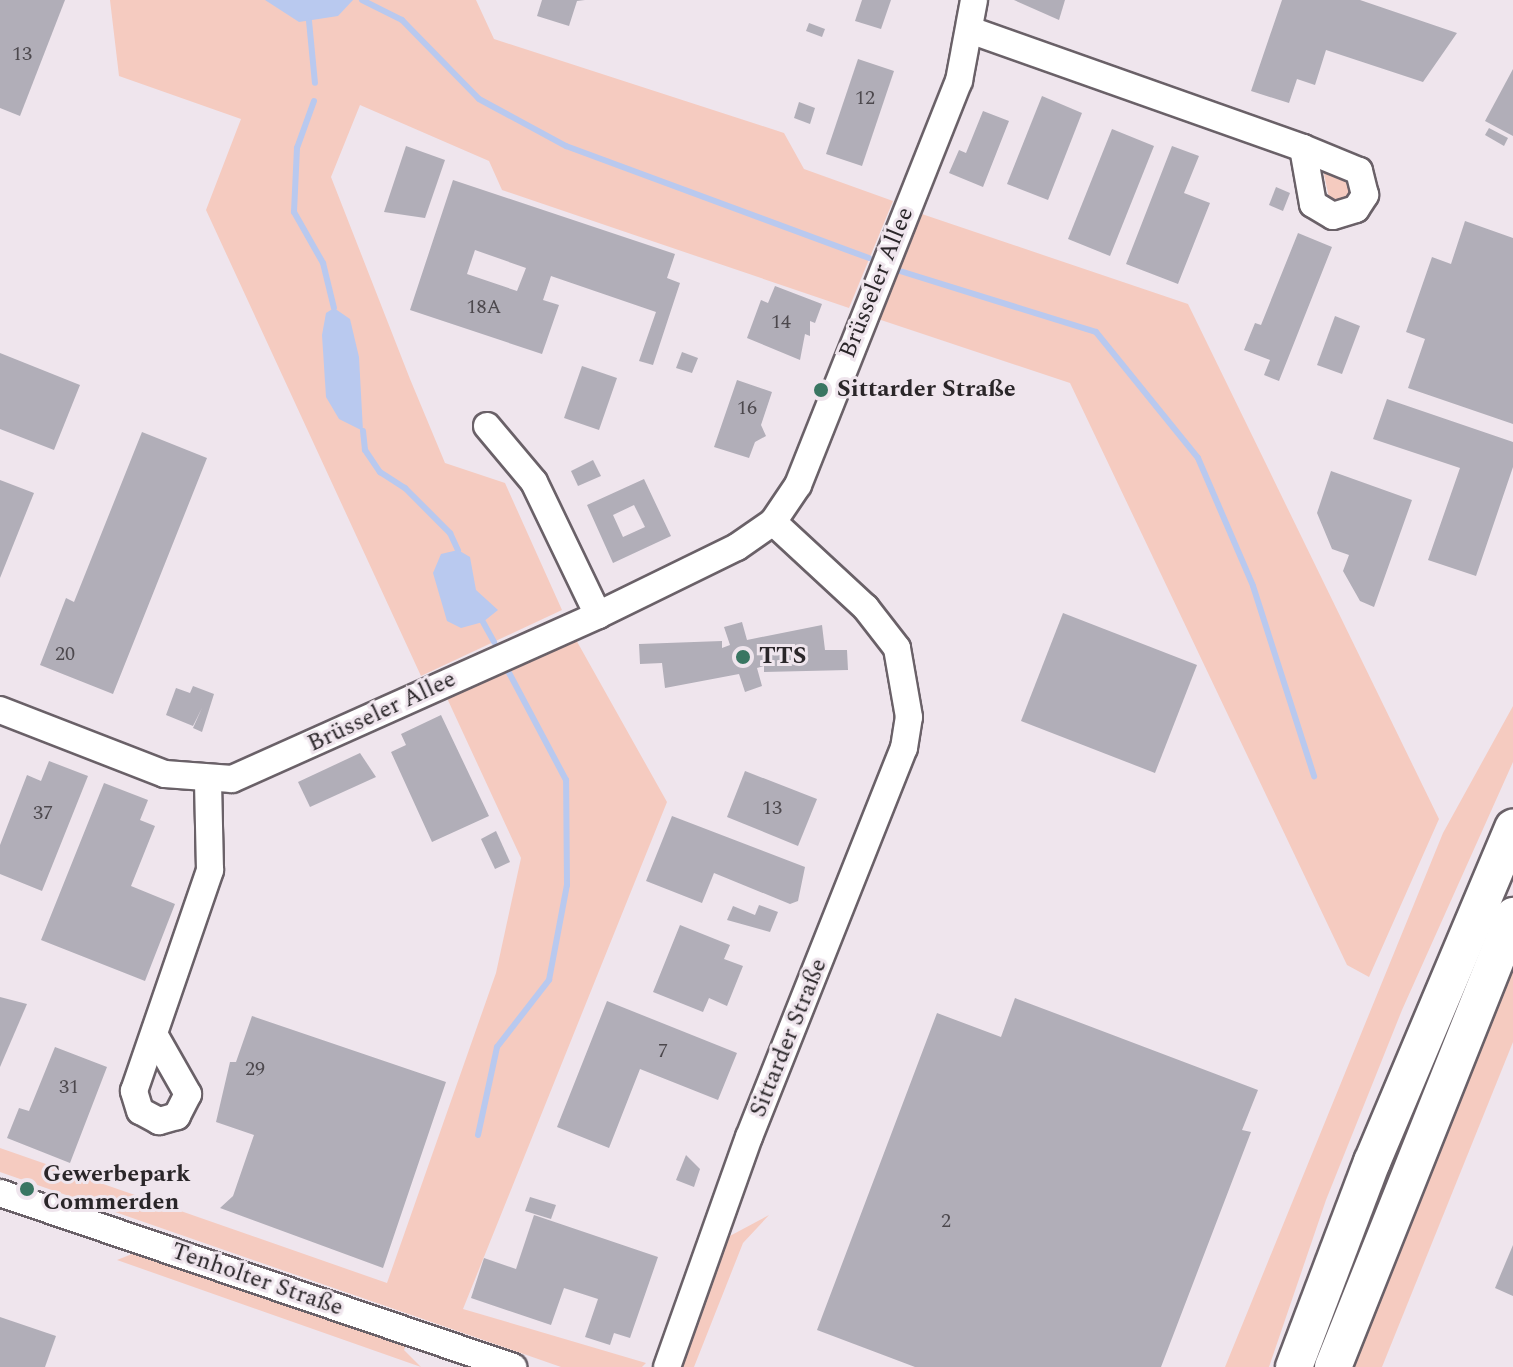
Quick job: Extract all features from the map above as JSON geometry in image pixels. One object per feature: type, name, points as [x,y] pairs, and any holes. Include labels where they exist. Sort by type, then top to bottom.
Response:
[{"type":"highway","points":[[1294,1367],[1372,1162],[1513,828]]},
{"type":"highway","points":[[1333,1367],[1513,916]]},
{"type":"street","name":"Brüsseler Allee","points":[[0,710],[165,774],[208,781],[259,769],[598,615],[737,547],[773,522],[798,485],[959,81],[973,31],[974,0]]},
{"type":"street","points":[[973,31],[1303,148]]},
{"type":"street","points":[[487,426],[534,482],[598,615]]},
{"type":"street","name":"Sittarder Straße","points":[[667,1367],[749,1137],[904,748],[909,717],[897,648],[866,608],[773,522]]},
{"type":"street","points":[[155,1036],[210,870],[208,781]]},
{"type":"street","name":"Tenholter Straße","points":[[0,1193],[513,1367]]},
{"type":"shaded area","points":[[110,0],[476,0],[494,39],[784,133],[804,169],[893,201],[849,308],[502,190],[489,161],[360,105],[331,177],[410,379],[445,463],[505,483],[562,610],[421,676],[206,210],[241,119],[119,76]]},
{"type":"shaded area","points":[[1323,169],[1347,175],[1352,196],[1339,203],[1329,198]]},
{"type":"shaded area","points":[[910,210],[1188,304],[1439,819],[1369,977],[1347,965],[1070,383],[869,316]]},
{"type":"shaded area","points":[[575,638],[667,802],[463,1309],[646,1363],[642,1367],[561,1367],[0,1172],[0,1148],[387,1283],[496,973],[521,858],[446,696]]},
{"type":"shaded area","points":[[1513,706],[1513,762],[1402,1010],[1326,1200],[1269,1367],[1225,1367],[1443,833]]},
{"type":"shaded area","points":[[1513,962],[1513,1042],[1382,1367],[1351,1367]]},
{"type":"shaded area","points":[[769,1215],[743,1243],[694,1367],[681,1367],[728,1237]]},
{"type":"shaded area","points":[[142,1250],[407,1342],[404,1350],[421,1367],[117,1260]]},
{"type":"water","points":[[265,0],[353,0],[338,16],[299,22]]},
{"type":"water","points":[[334,308],[350,319],[359,357],[363,431],[339,419],[326,397],[322,335],[326,313]]},
{"type":"water","points":[[458,550],[470,557],[476,590],[498,610],[483,622],[461,628],[447,621],[433,573],[441,554]]},
{"type":"building","points":[[0,0],[65,0],[20,116],[0,108]]},
{"type":"building","points":[[542,0],[585,0],[577,1],[569,26],[537,16]]},
{"type":"building","points":[[862,0],[891,0],[881,29],[855,21]]},
{"type":"building","points":[[1014,0],[1065,0],[1059,20]]},
{"type":"building","points":[[1282,0],[1360,0],[1457,33],[1423,82],[1326,50],[1315,85],[1297,79],[1289,103],[1251,91]]},
{"type":"building","points":[[809,23],[825,29],[822,37],[806,31]]},
{"type":"building","points":[[858,59],[894,71],[862,166],[826,154]]},
{"type":"building","points":[[1513,69],[1513,136],[1485,121]]},
{"type":"building","points":[[1042,96],[1082,113],[1048,200],[1007,184]]},
{"type":"building","points":[[799,102],[815,108],[810,124],[794,118]]},
{"type":"building","points":[[983,111],[1009,121],[983,187],[949,173],[959,150],[966,153]]},
{"type":"building","points":[[1489,128],[1508,138],[1504,146],[1485,135]]},
{"type":"building","points":[[1112,129],[1154,146],[1110,256],[1068,239]]},
{"type":"building","points":[[406,146],[445,160],[425,218],[384,212]]},
{"type":"building","points":[[1172,146],[1199,156],[1184,193],[1210,203],[1178,284],[1126,264]]},
{"type":"building","points":[[453,180],[675,254],[667,278],[680,283],[653,365],[639,361],[656,312],[551,276],[543,300],[559,305],[542,354],[410,310]],"holes":[[[475,250],[526,268],[517,291],[467,274]]]},
{"type":"building","points":[[1276,187],[1290,193],[1283,211],[1269,205]]},
{"type":"building","points":[[1465,221],[1513,238],[1513,424],[1408,388],[1425,339],[1406,332],[1432,257],[1451,264]]},
{"type":"building","points":[[1298,233],[1332,247],[1279,381],[1264,375],[1270,360],[1244,350],[1255,323],[1261,325]]},
{"type":"building","points":[[775,286],[822,304],[815,323],[810,321],[810,336],[805,334],[800,360],[747,338],[761,300],[768,303]]},
{"type":"building","points":[[1335,316],[1360,326],[1342,374],[1317,365]]},
{"type":"building","points":[[682,352],[698,358],[692,373],[676,368]]},
{"type":"building","points":[[0,353],[80,385],[54,450],[0,429]]},
{"type":"building","points":[[582,366],[617,378],[599,430],[564,418]]},
{"type":"building","points":[[737,380],[772,392],[761,425],[766,436],[755,442],[749,458],[714,447]]},
{"type":"building","points":[[1387,399],[1513,442],[1513,467],[1476,576],[1428,560],[1460,468],[1373,439]]},
{"type":"building","points":[[142,432],[207,458],[113,694],[40,665],[66,598],[74,602]]},
{"type":"building","points":[[593,460],[601,476],[578,486],[571,471]]},
{"type":"building","points":[[1331,471],[1412,500],[1374,607],[1360,601],[1343,571],[1349,555],[1332,549],[1317,513]]},
{"type":"building","points":[[644,479],[671,536],[613,563],[587,505]],"holes":[[[634,505],[645,527],[623,537],[613,515]]]},
{"type":"building","points":[[0,480],[34,493],[0,578]]},
{"type":"building","points":[[1063,613],[1197,665],[1155,773],[1021,721]]},
{"type":"building","name":"TTS","points":[[742,622],[747,640],[822,625],[825,650],[847,650],[848,670],[764,672],[764,666],[757,668],[762,686],[745,692],[739,674],[665,688],[662,663],[640,664],[639,644],[722,641],[722,648],[730,645],[724,627]]},
{"type":"building","points":[[193,686],[214,694],[202,732],[193,728],[202,708],[193,726],[166,715],[176,688],[190,693]]},
{"type":"building","points":[[441,715],[489,816],[432,842],[391,752],[406,745],[401,734]]},
{"type":"building","points":[[360,753],[376,777],[310,807],[298,782]]},
{"type":"building","points":[[49,761],[88,776],[42,891],[0,874],[0,845],[27,775],[41,781]]},
{"type":"building","points":[[745,771],[817,799],[798,846],[727,817]]},
{"type":"building","points":[[104,783],[148,800],[140,820],[155,826],[131,886],[175,904],[145,981],[41,940]]},
{"type":"building","points":[[672,816],[805,867],[798,901],[790,904],[714,873],[702,903],[646,881]]},
{"type":"building","points":[[496,831],[510,862],[495,869],[481,839]]},
{"type":"building","points":[[759,905],[778,912],[770,932],[727,920],[733,906],[755,915]]},
{"type":"building","points":[[680,925],[730,945],[724,959],[743,966],[727,1006],[709,998],[703,1012],[653,992]]},
{"type":"building","points":[[0,997],[27,1004],[0,1067]]},
{"type":"building","points":[[1015,998],[1258,1090],[1242,1130],[1251,1132],[1161,1367],[915,1367],[817,1330],[937,1013],[1001,1037]]},
{"type":"building","points":[[607,1001],[737,1053],[718,1100],[640,1069],[609,1148],[557,1127]]},
{"type":"building","points":[[252,1016],[446,1082],[383,1268],[220,1208],[233,1196],[254,1135],[216,1122],[230,1062],[236,1062]]},
{"type":"building","points":[[55,1047],[107,1067],[70,1163],[7,1138],[19,1108],[29,1111]]},
{"type":"building","points":[[686,1155],[700,1169],[694,1187],[676,1180]]},
{"type":"building","points":[[530,1197],[556,1205],[551,1219],[525,1211]]},
{"type":"building","points":[[534,1215],[658,1257],[630,1338],[614,1333],[610,1345],[585,1337],[598,1299],[564,1288],[551,1325],[471,1298],[484,1258],[516,1269]]},
{"type":"building","points":[[1513,1245],[1513,1296],[1495,1288]]},
{"type":"building","points":[[0,1317],[56,1336],[45,1367],[0,1367]]},
{"type":"waterway","points":[[362,0],[402,20],[479,99],[566,146],[869,258]]},
{"type":"waterway","points":[[309,21],[315,83]]},
{"type":"waterway","points":[[314,101],[297,148],[294,212],[323,263],[334,308]]},
{"type":"waterway","points":[[900,271],[1096,332],[1198,458],[1253,586],[1314,776]]},
{"type":"waterway","points":[[363,431],[365,450],[380,472],[405,488],[450,533],[458,550]]},
{"type":"waterway","points":[[483,622],[494,642]]},
{"type":"waterway","points":[[478,1135],[497,1047],[549,980],[567,885],[566,780],[507,669]]},
{"type":"place","name":"Sittarder Straße","points":[[821,390]]},
{"type":"place","name":"TTS","points":[[743,657]]},
{"type":"place","name":"Gewerbepark Commerden","points":[[27,1189]]}]
